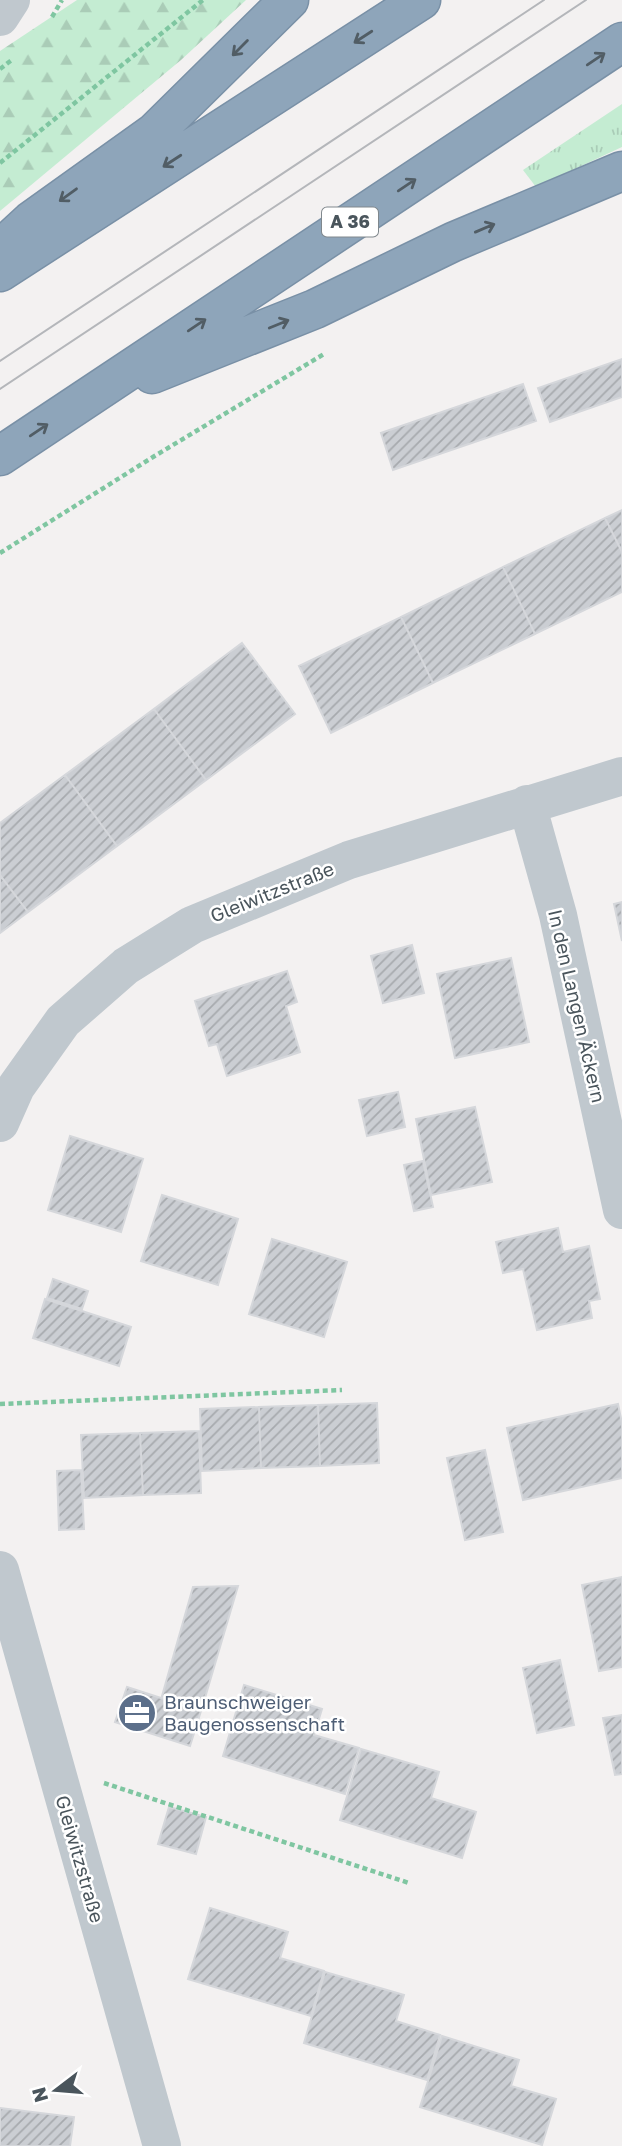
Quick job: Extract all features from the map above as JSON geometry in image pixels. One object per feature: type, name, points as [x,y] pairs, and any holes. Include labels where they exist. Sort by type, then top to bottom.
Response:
[{"type":"highway","points":[[0,249],[31,221],[154,133],[289,0]]},
{"type":"highway","points":[[0,272],[421,0]]},
{"type":"highway","name":"A 36","points":[[0,456],[622,42]]},
{"type":"highway","points":[[79,403],[315,309],[453,242],[622,171]]},
{"type":"street","points":[[0,17],[11,0]]},
{"type":"street","name":"Gleiwitzstraße","points":[[0,1123],[16,1087],[63,1021],[126,966],[192,925],[349,860],[622,776]]},
{"type":"street","name":"In den Langen Äckern","points":[[527,804],[558,915],[622,1210]]},
{"type":"street","name":"Gleiwitzstraße","points":[[0,1570],[162,2146]]},
{"type":"path","points":[[0,163],[203,0]]},
{"type":"path","points":[[0,553],[325,353]]},
{"type":"path","points":[[0,1404],[342,1390]]},
{"type":"path","points":[[54,1767],[409,1883]]},
{"type":"green space","points":[[77,0],[246,0],[181,60],[0,211],[0,51]]},
{"type":"green space","points":[[622,104],[622,147],[536,187],[523,170]]},
{"type":"building","points":[[622,359],[622,397],[550,422],[538,388]]},
{"type":"building","points":[[523,384],[536,421],[393,470],[381,433]]},
{"type":"building","points":[[622,510],[622,552],[605,518]]},
{"type":"building","points":[[605,518],[622,552],[622,592],[535,634],[503,567]]},
{"type":"building","points":[[503,567],[535,634],[433,683],[401,617]]},
{"type":"building","points":[[401,617],[433,683],[331,733],[299,666]]},
{"type":"building","points":[[242,643],[295,714],[206,780],[154,709]]},
{"type":"building","points":[[154,709],[206,780],[117,846],[65,775]]},
{"type":"building","points":[[65,775],[117,846],[28,912],[0,875],[0,823]]},
{"type":"building","points":[[0,875],[28,912],[0,933]]},
{"type":"building","points":[[622,902],[622,941],[614,904]]},
{"type":"building","points":[[412,945],[424,993],[383,1003],[371,956]]},
{"type":"building","points":[[511,958],[529,1042],[455,1058],[437,974]]},
{"type":"building","points":[[287,971],[297,1002],[286,1006],[300,1052],[227,1076],[217,1044],[209,1046],[195,1001]]},
{"type":"building","points":[[398,1092],[405,1127],[367,1136],[359,1100]]},
{"type":"building","points":[[475,1107],[492,1182],[431,1195],[416,1119]]},
{"type":"building","points":[[70,1136],[143,1159],[121,1232],[48,1210]]},
{"type":"building","points":[[423,1161],[433,1207],[414,1211],[404,1165]]},
{"type":"building","points":[[162,1195],[238,1219],[218,1285],[141,1261]]},
{"type":"building","points":[[558,1228],[563,1252],[589,1246],[600,1299],[589,1301],[592,1318],[537,1330],[523,1269],[503,1273],[496,1242]]},
{"type":"building","points":[[272,1239],[347,1262],[324,1337],[249,1314]]},
{"type":"building","points":[[53,1279],[88,1291],[82,1309],[47,1298]]},
{"type":"building","points":[[45,1299],[131,1327],[119,1366],[33,1338]]},
{"type":"building","points":[[377,1403],[379,1463],[320,1466],[318,1405]]},
{"type":"building","points":[[618,1404],[622,1423],[622,1478],[523,1500],[507,1428]]},
{"type":"building","points":[[318,1405],[320,1466],[261,1468],[259,1407]]},
{"type":"building","points":[[259,1407],[261,1468],[202,1471],[200,1409]]},
{"type":"building","points":[[199,1431],[201,1493],[143,1495],[140,1433]]},
{"type":"building","points":[[140,1433],[143,1495],[84,1498],[81,1435]]},
{"type":"building","points":[[485,1450],[503,1532],[465,1540],[447,1458]]},
{"type":"building","points":[[81,1470],[84,1529],[59,1530],[57,1471]]},
{"type":"building","points":[[622,1577],[622,1667],[599,1671],[582,1585]]},
{"type":"building","points":[[238,1586],[202,1708],[162,1696],[193,1587]]},
{"type":"building","points":[[560,1660],[574,1725],[537,1733],[523,1668]]},
{"type":"building","points":[[244,1685],[322,1709],[314,1735],[359,1748],[345,1794],[223,1756]]},
{"type":"building","points":[[127,1687],[201,1711],[190,1746],[115,1722]]},
{"type":"building","points":[[622,1715],[622,1774],[615,1775],[603,1718]]},
{"type":"building","points":[[361,1749],[439,1772],[431,1798],[476,1812],[462,1858],[340,1820]]},
{"type":"building","points":[[169,1807],[206,1817],[196,1854],[158,1844]]},
{"type":"building","points":[[210,1908],[288,1932],[280,1958],[324,1971],[311,2016],[188,1979]]},
{"type":"building","points":[[325,1972],[404,1995],[396,2021],[440,2035],[427,2080],[304,2043]]},
{"type":"building","points":[[442,2036],[519,2060],[511,2086],[556,2099],[542,2145],[420,2107]]},
{"type":"building","points":[[0,2108],[74,2117],[70,2146],[0,2146]]},
{"type":"tram line","points":[[0,361],[544,0]]},
{"type":"tram line","points":[[0,389],[586,0]]},
{"type":"place","name":"Braunschweiger Baugenossenschaft","points":[[137,1713]]}]
